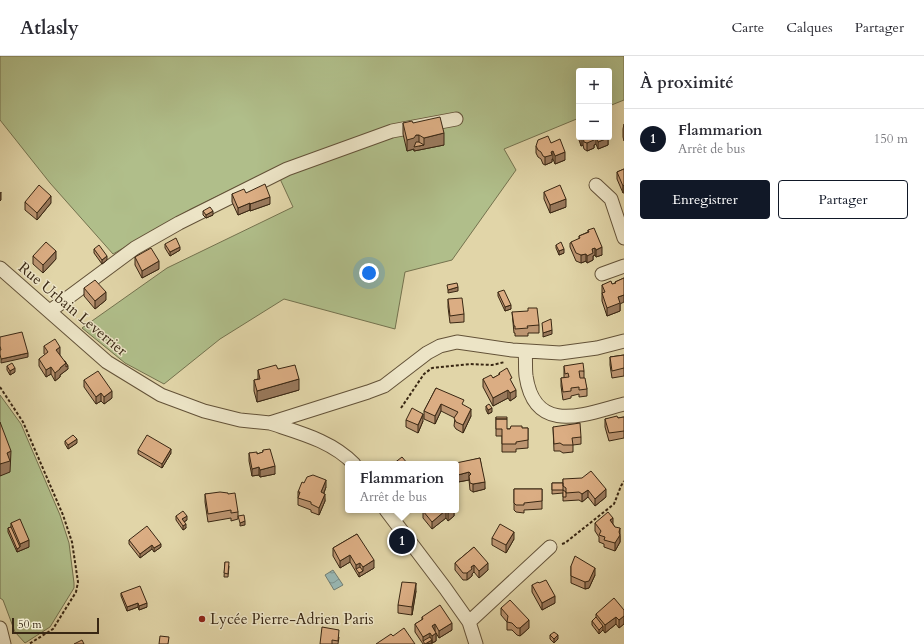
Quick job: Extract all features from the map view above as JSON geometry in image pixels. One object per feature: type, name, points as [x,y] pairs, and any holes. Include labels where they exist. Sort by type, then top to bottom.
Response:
[{"type":"street","points":[[50,311],[135,248],[179,223],[280,173],[392,131],[456,119]]},
{"type":"street","points":[[596,185],[611,199],[624,238]]},
{"type":"street","points":[[602,274],[624,266]]},
{"type":"street","name":"Rue Urbain Leverrier","points":[[0,268],[107,362],[161,395],[204,411],[240,420],[270,422],[384,386],[427,353],[440,346],[457,342],[519,351],[560,353],[597,348],[624,341]]},
{"type":"street","points":[[519,351],[534,401],[542,409],[555,416],[572,417],[624,404]]},
{"type":"street","points":[[270,422],[316,438],[345,455],[351,461]]},
{"type":"street","points":[[388,513],[469,622],[476,644]]},
{"type":"street","points":[[469,622],[550,547]]},
{"type":"street","points":[[0,628],[4,644]]},
{"type":"path","points":[[401,408],[424,374],[432,368],[507,362],[519,351]]},
{"type":"path","points":[[0,388],[23,422],[63,515],[72,542],[78,582],[76,592],[53,629],[29,644]]},
{"type":"path","points":[[550,547],[565,543],[614,504],[620,486],[624,481]]},
{"type":"green space","points":[[0,56],[624,56],[624,100],[612,105],[612,68],[576,68],[576,119],[504,149],[516,170],[452,260],[405,272],[395,329],[284,299],[220,339],[164,384],[125,363],[82,328],[167,268],[293,207],[275,168],[191,209],[113,254],[50,183],[0,120]]},
{"type":"green space","points":[[0,395],[21,424],[60,515],[69,543],[74,583],[74,588],[50,627],[25,643],[15,632],[3,600],[0,598]]},
{"type":"water","points":[[333,570],[343,585],[334,590],[325,575]]},
{"type":"building","points":[[440,117],[444,133],[424,138],[416,135],[414,138],[407,140],[403,123],[412,121],[413,123]]},
{"type":"building","points":[[548,136],[551,143],[560,139],[565,152],[555,156],[553,151],[551,152],[552,155],[545,157],[543,156],[536,146],[538,140]]},
{"type":"building","points":[[584,140],[594,140],[587,143],[584,142]]},
{"type":"building","points":[[416,142],[419,142],[424,145],[414,147]]},
{"type":"building","points":[[624,169],[624,185],[623,186],[617,172]]},
{"type":"building","points":[[265,184],[270,197],[238,208],[232,194],[244,189],[246,193]]},
{"type":"building","points":[[39,185],[51,196],[37,213],[25,202]]},
{"type":"building","points":[[560,185],[566,199],[550,205],[544,192]]},
{"type":"building","points":[[210,207],[213,211],[206,215],[203,211]]},
{"type":"building","points":[[594,228],[602,247],[596,250],[595,248],[592,249],[593,253],[587,256],[586,254],[581,255],[576,253],[571,242],[580,238],[579,236],[589,232],[588,230]]},
{"type":"building","points":[[176,238],[180,247],[170,252],[165,244]]},
{"type":"building","points":[[46,242],[56,251],[43,265],[33,256]]},
{"type":"building","points":[[561,242],[564,249],[559,251],[556,245]]},
{"type":"building","points":[[99,245],[107,256],[102,260],[94,249]]},
{"type":"building","points":[[151,248],[159,261],[142,271],[135,257]]},
{"type":"building","points":[[624,278],[624,295],[618,297],[620,303],[607,308],[602,293],[605,292],[602,285],[611,281],[612,284],[616,283],[615,282]]},
{"type":"building","points":[[95,280],[106,292],[95,301],[84,288]]},
{"type":"building","points":[[457,283],[458,287],[448,290],[447,285]]},
{"type":"building","points":[[504,290],[511,305],[505,307],[498,292]]},
{"type":"building","points":[[462,298],[464,314],[450,316],[448,299]]},
{"type":"building","points":[[528,308],[537,308],[539,325],[515,329],[512,312],[528,311]]},
{"type":"building","points":[[551,319],[552,330],[543,333],[542,323]]},
{"type":"building","points":[[22,332],[28,353],[1,359],[0,337]]},
{"type":"building","points":[[55,339],[60,347],[56,350],[66,363],[55,373],[51,367],[46,370],[39,359],[48,352],[44,346]]},
{"type":"building","points":[[624,355],[624,368],[612,371],[610,357]]},
{"type":"building","points":[[12,363],[15,368],[10,371],[7,366]]},
{"type":"building","points":[[583,363],[584,371],[579,371],[580,378],[585,378],[587,389],[579,390],[579,387],[571,388],[571,391],[563,392],[561,378],[569,377],[568,373],[565,374],[564,366]]},
{"type":"building","points":[[276,365],[278,369],[295,365],[299,379],[257,391],[254,380],[260,379],[258,370]]},
{"type":"building","points":[[507,368],[512,378],[510,379],[516,390],[510,393],[508,390],[493,398],[483,379],[491,375],[493,378]]},
{"type":"building","points":[[98,371],[112,391],[104,397],[101,393],[96,397],[84,380]]},
{"type":"building","points":[[436,388],[464,400],[462,404],[471,409],[463,425],[456,422],[454,418],[458,412],[441,404],[435,416],[424,411]]},
{"type":"building","points":[[489,404],[492,408],[488,410],[486,406]]},
{"type":"building","points":[[412,408],[423,414],[418,425],[406,420]]},
{"type":"building","points":[[617,416],[618,418],[624,417],[624,431],[609,433],[605,419]]},
{"type":"building","points":[[496,417],[507,417],[507,419],[496,419]]},
{"type":"building","points":[[496,419],[507,419],[507,429],[510,429],[511,426],[522,426],[522,428],[528,428],[528,440],[516,442],[516,444],[502,444],[502,429],[496,429]]},
{"type":"building","points":[[0,422],[11,451],[7,453],[10,461],[0,464]]},
{"type":"building","points":[[580,423],[581,437],[572,438],[573,445],[563,445],[560,443],[554,444],[553,427]]},
{"type":"building","points":[[73,435],[77,439],[68,445],[65,441]]},
{"type":"building","points":[[147,435],[171,449],[162,464],[138,450]]},
{"type":"building","points":[[270,449],[275,466],[260,470],[259,467],[252,469],[249,453],[257,452],[257,454],[263,452],[263,450]]},
{"type":"building","points":[[402,457],[405,461],[397,461]]},
{"type":"building","points":[[480,458],[485,482],[470,483],[469,476],[471,474],[469,472],[459,475],[459,462]]},
{"type":"building","points":[[591,471],[606,489],[595,499],[588,490],[582,494],[579,492],[566,493],[566,488],[563,486],[563,479],[582,478]]},
{"type":"building","points":[[313,475],[326,480],[321,492],[325,494],[319,508],[311,504],[311,502],[298,498],[300,492],[298,492],[302,482],[304,483],[307,477]]},
{"type":"building","points":[[552,483],[563,483],[563,490],[552,490]]},
{"type":"building","points":[[514,489],[542,489],[542,501],[524,503],[524,505],[516,505],[514,503]]},
{"type":"building","points":[[563,490],[566,492],[566,497],[563,497]]},
{"type":"building","points":[[220,492],[228,494],[235,493],[238,512],[231,513],[231,510],[208,514],[205,494]]},
{"type":"building","points":[[183,511],[187,516],[182,519],[186,524],[183,526],[176,516]]},
{"type":"building","points":[[608,512],[613,518],[610,520],[615,527],[620,528],[620,535],[615,543],[604,540],[605,537],[599,535],[601,531],[595,523]]},
{"type":"building","points":[[425,513],[442,513],[432,522]]},
{"type":"building","points":[[244,515],[245,521],[240,523],[238,516]]},
{"type":"building","points":[[20,519],[29,540],[20,544],[11,523]]},
{"type":"building","points":[[500,524],[514,532],[506,545],[492,538]]},
{"type":"building","points":[[147,526],[161,544],[154,548],[152,545],[140,554],[129,540]]},
{"type":"building","points":[[11,527],[20,547],[17,549],[8,528]]},
{"type":"building","points":[[357,534],[374,560],[363,567],[360,563],[356,565],[350,555],[340,561],[333,548]]},
{"type":"building","points":[[474,547],[488,563],[479,571],[474,565],[467,573],[463,573],[455,563]]},
{"type":"building","points":[[575,556],[595,568],[589,581],[585,582],[571,576],[571,566]]},
{"type":"building","points":[[225,562],[229,562],[228,574],[224,573]]},
{"type":"building","points":[[360,567],[363,571],[359,573],[356,569]]},
{"type":"building","points":[[546,580],[555,596],[542,603],[532,585]]},
{"type":"building","points":[[402,582],[416,583],[412,607],[398,605]]},
{"type":"building","points":[[140,586],[147,603],[139,606],[138,603],[127,607],[121,593]]},
{"type":"building","points":[[614,598],[624,610],[624,616],[619,620],[616,617],[605,625],[596,614]]},
{"type":"building","points":[[510,600],[529,620],[520,628],[517,628],[512,623],[507,622],[508,616],[501,608]]},
{"type":"building","points":[[440,605],[452,623],[439,631],[435,624],[432,626],[436,633],[432,636],[430,633],[423,637],[415,624],[423,619],[422,617]]},
{"type":"building","points":[[596,617],[603,626],[599,630],[592,621]]},
{"type":"building","points":[[322,627],[339,630],[338,641],[332,640],[332,644],[320,644]]},
{"type":"building","points":[[404,628],[415,644],[376,644],[391,634],[393,636]]},
{"type":"building","points":[[554,632],[558,635],[554,639],[550,635]]},
{"type":"building","points":[[160,636],[169,637],[168,644],[159,644]]},
{"type":"building","points":[[430,637],[432,640],[425,644],[423,641]]},
{"type":"building","points":[[82,640],[84,644],[74,644]]},
{"type":"place","name":"Flammarion","points":[[402,541]]},
{"type":"place","name":"Lycée Pierre-Adrien Paris","points":[[202,619]]}]
